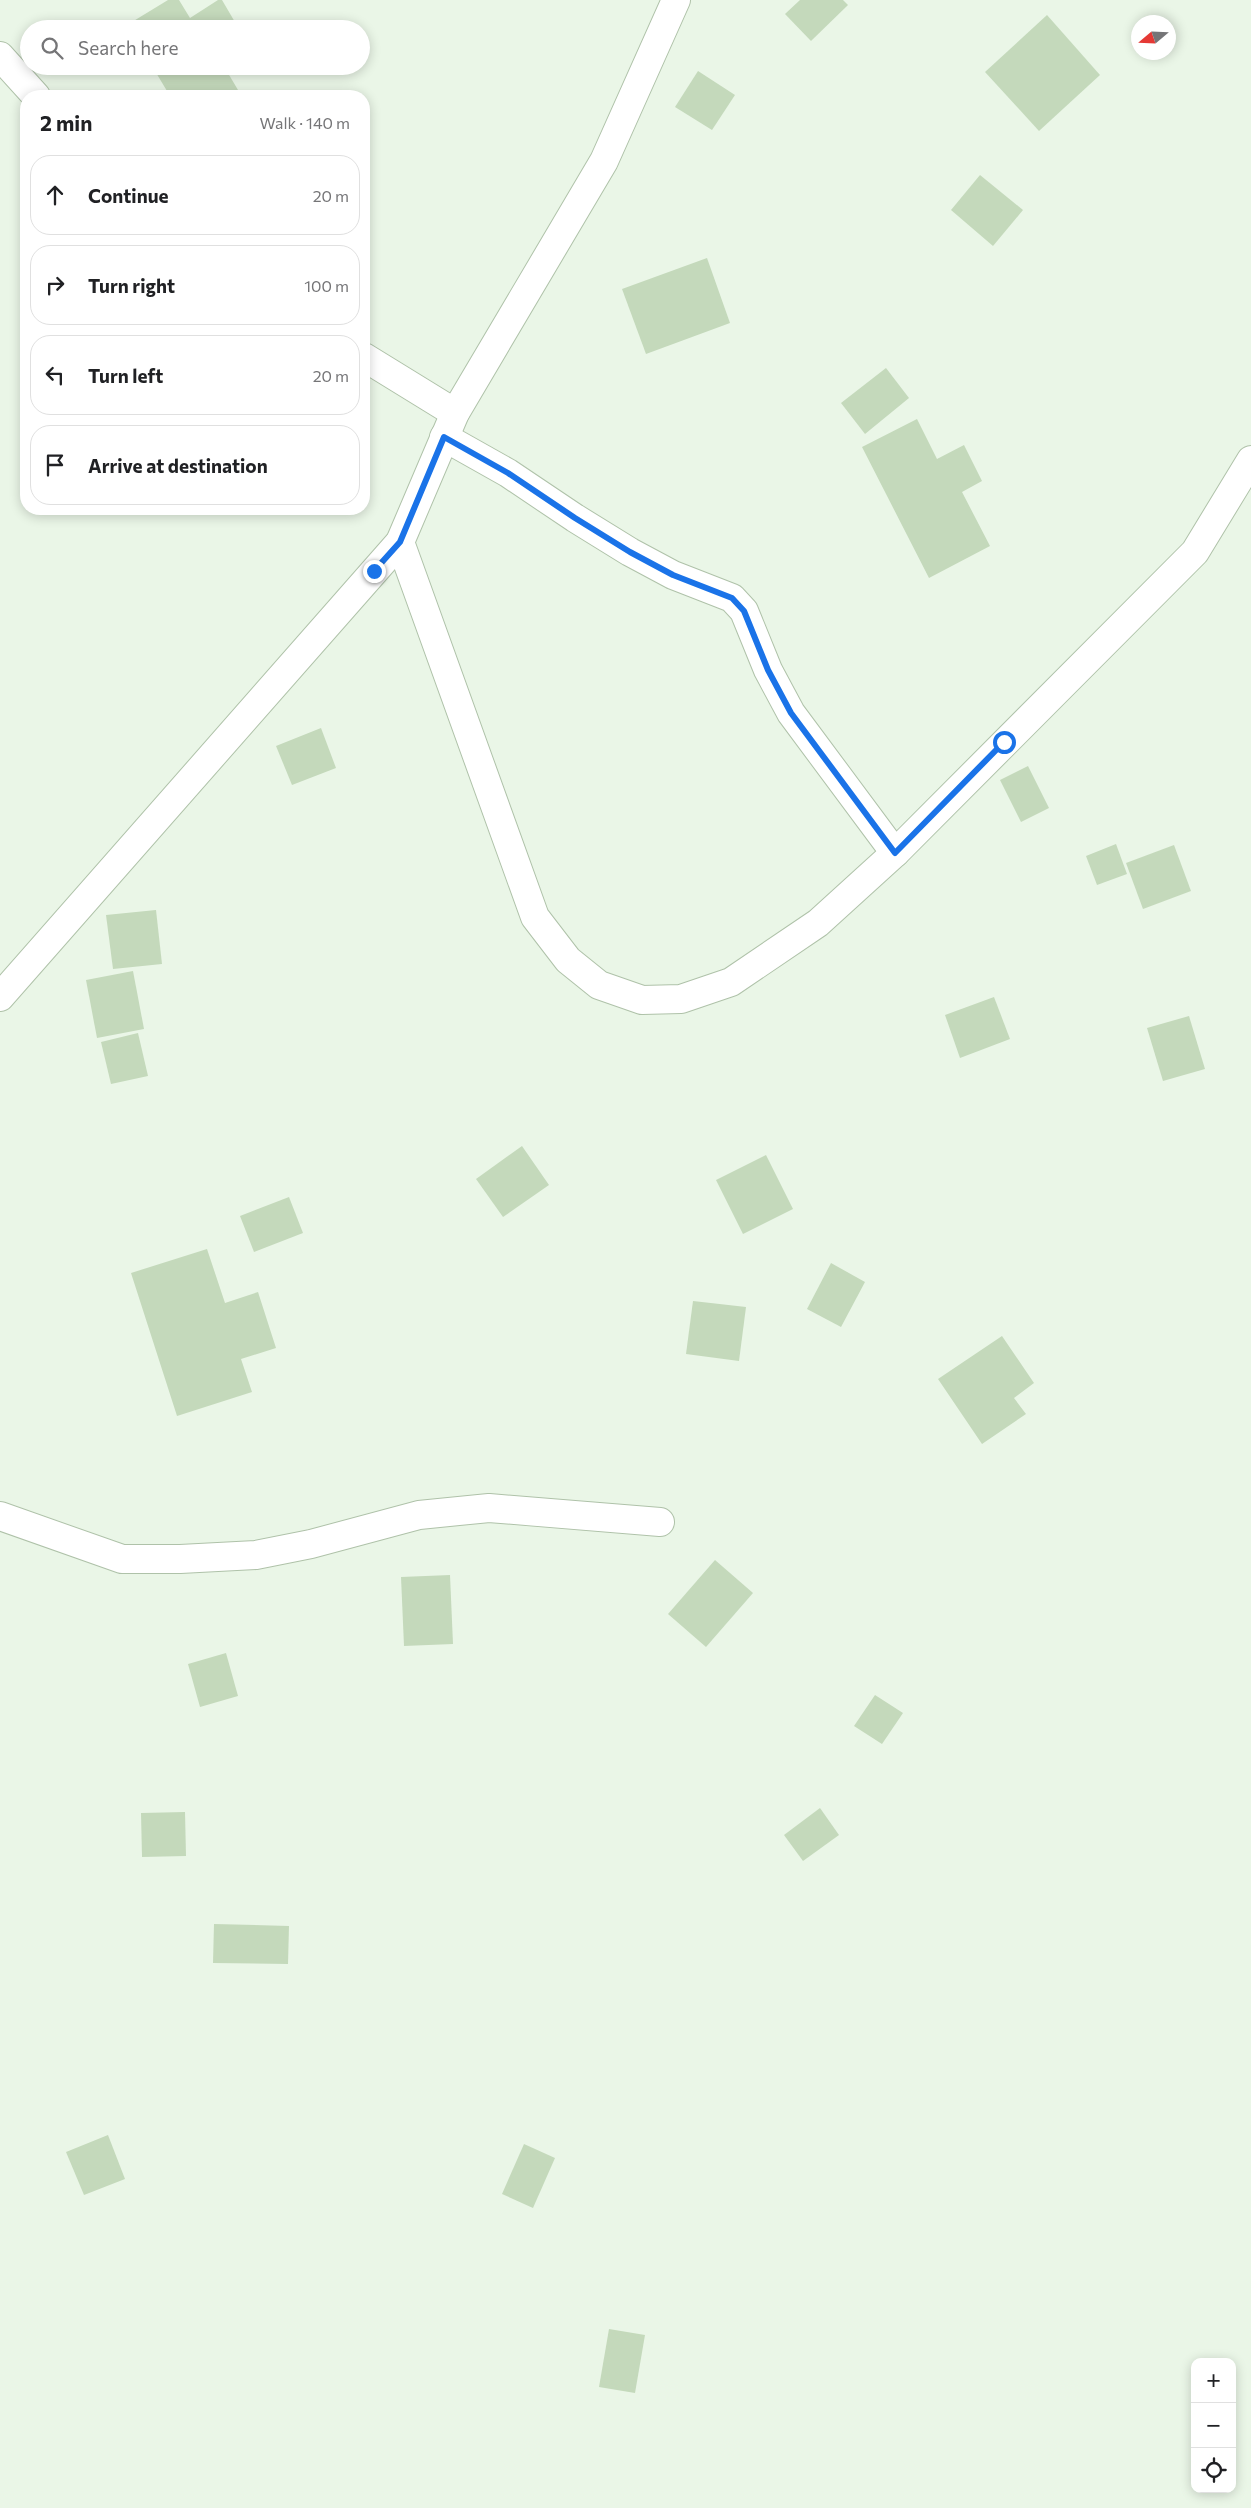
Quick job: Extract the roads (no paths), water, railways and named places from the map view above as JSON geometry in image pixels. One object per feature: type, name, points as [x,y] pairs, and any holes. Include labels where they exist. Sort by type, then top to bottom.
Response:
[{"type":"street","points":[[0,997],[400,542],[449,425],[604,161],[676,0]]},
{"type":"street","points":[[0,56],[31,90]]},
{"type":"street","points":[[370,362],[508,473],[575,518],[630,552],[673,575],[732,598],[744,611],[768,670],[791,713],[895,853]]},
{"type":"street","points":[[400,542],[535,917],[568,960],[599,985],[642,1000],[681,999],[731,982],[818,923],[895,853],[1195,552],[1251,460]]},
{"type":"street","points":[[0,1516],[41,1528],[122,1559],[180,1559],[256,1555],[311,1544],[419,1515],[489,1508],[660,1522]]}]
